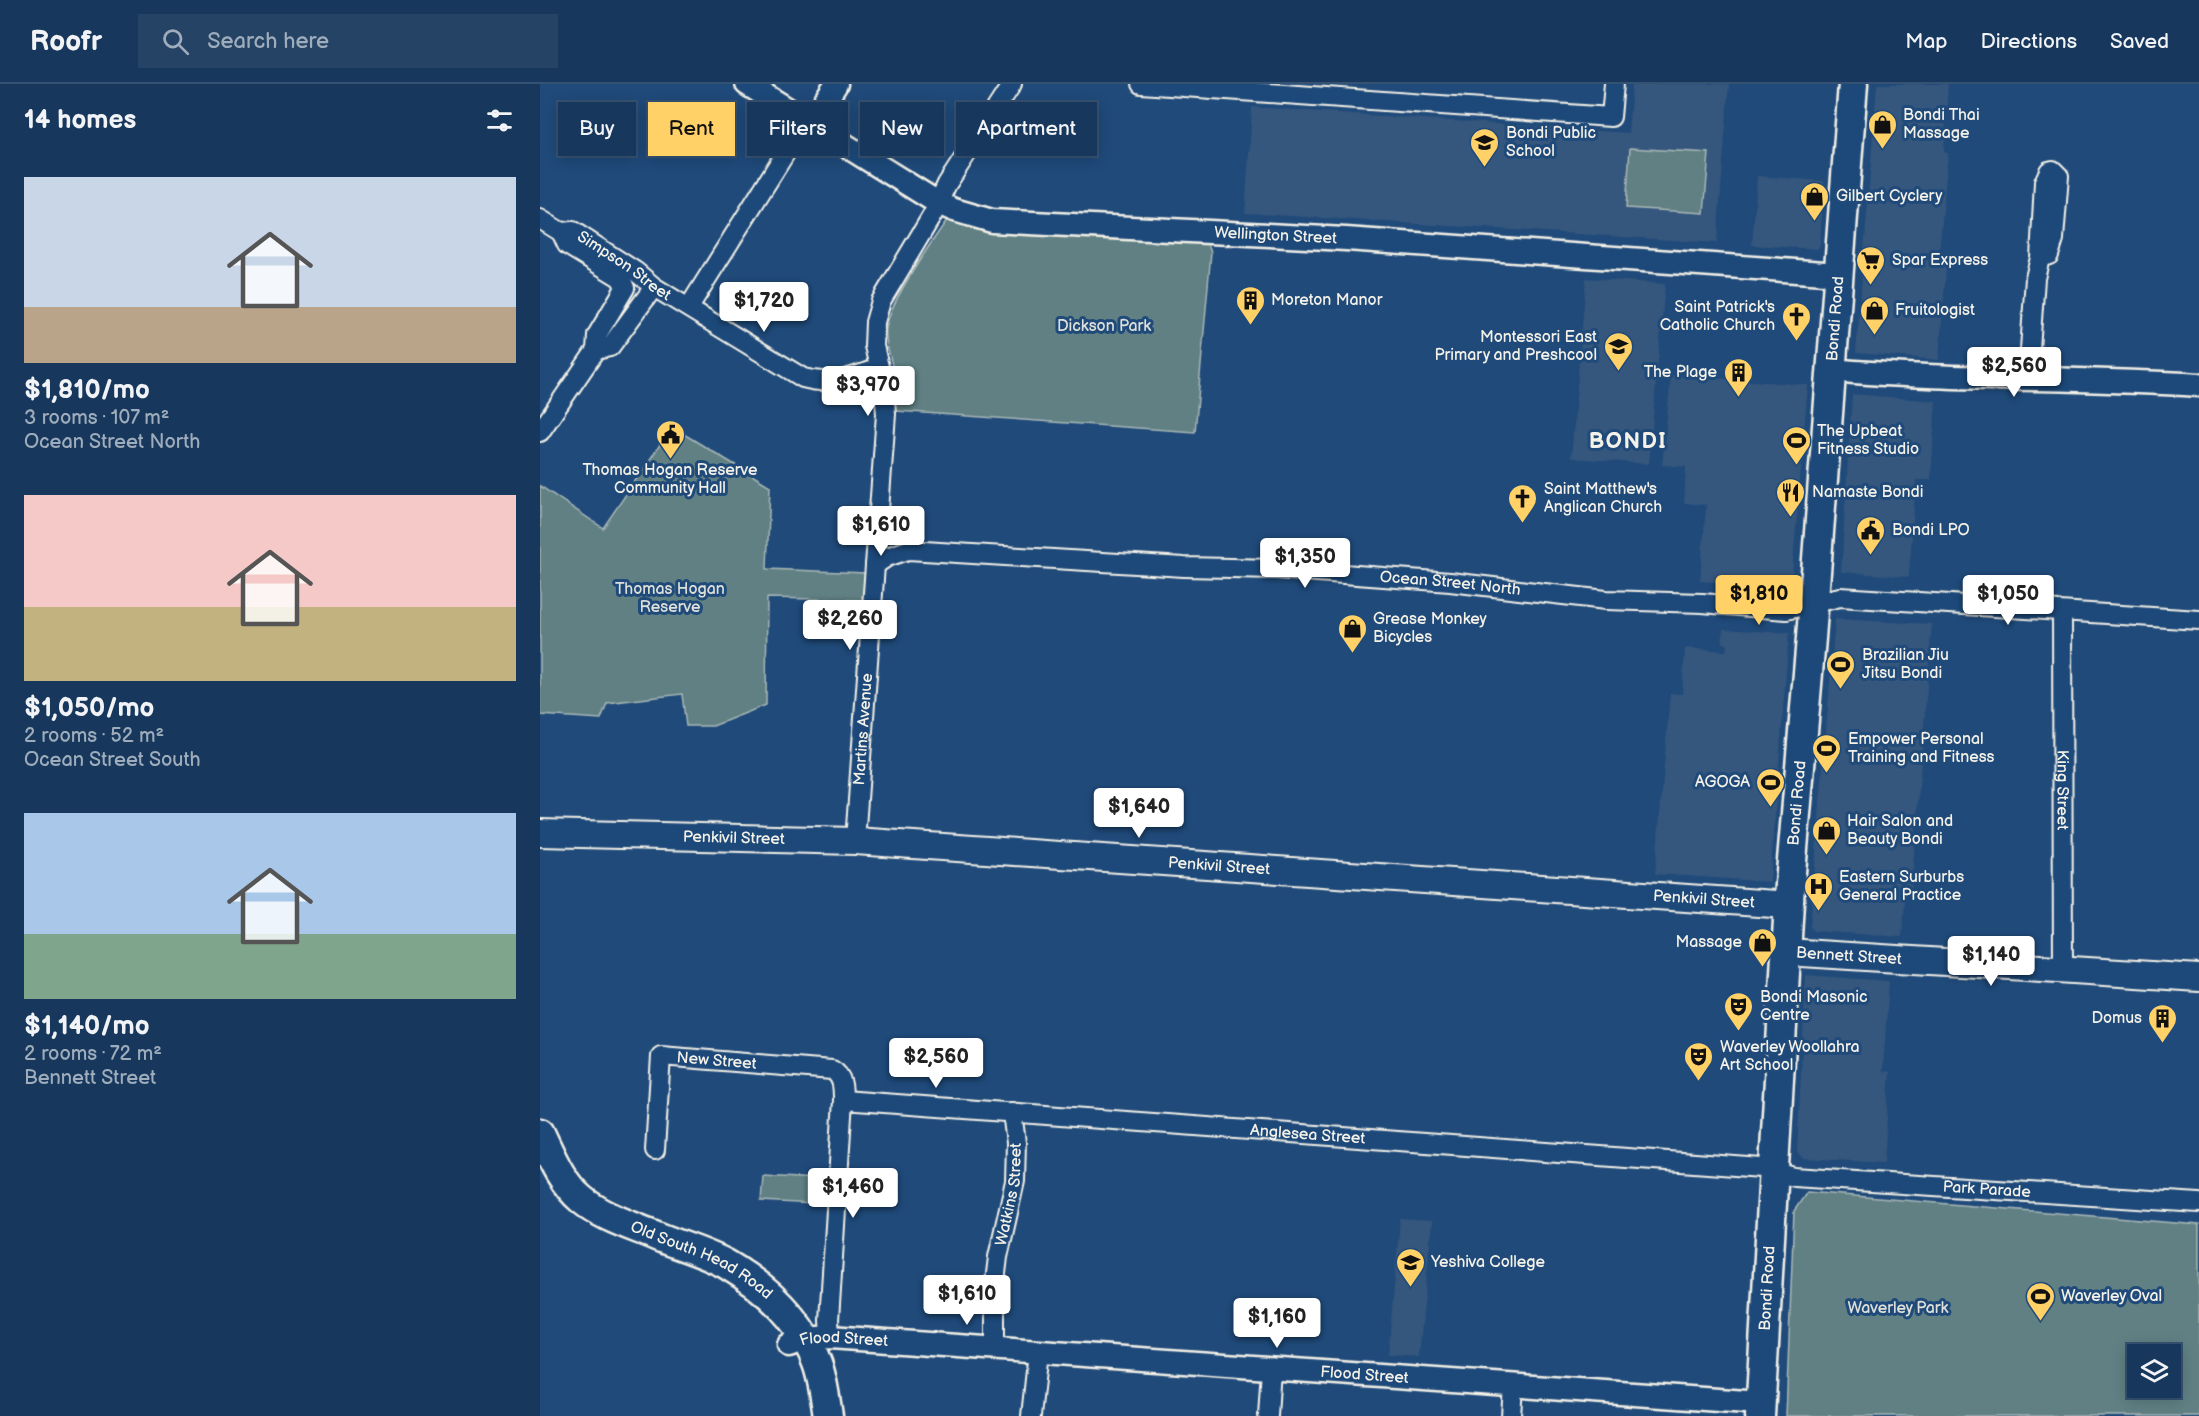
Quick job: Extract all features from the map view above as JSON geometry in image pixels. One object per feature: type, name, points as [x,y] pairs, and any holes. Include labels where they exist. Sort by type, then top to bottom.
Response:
[{"type":"main road","name":"Bondi Road","points":[[1761,1409],[1789,905],[1853,84]]},
{"type":"main road","name":"Penkivil Street","points":[[540,833],[855,841],[1789,905]]},
{"type":"main road","name":"Bennett Street","points":[[1786,951],[2199,978]]},
{"type":"main road","name":"Old South Head Road","points":[[540,1133],[560,1173],[579,1198],[618,1220],[725,1264],[780,1304],[808,1340],[818,1365],[828,1416]]},
{"type":"main road","name":"Old South Head Road","points":[[540,1167],[558,1196],[582,1218],[610,1233],[717,1279],[765,1314],[781,1331],[808,1340]]},
{"type":"main road","name":"Old South Head Road","points":[[808,1340],[800,1372],[810,1416]]},
{"type":"street","name":"Wellington Street","points":[[747,84],[775,102]]},
{"type":"street","points":[[824,102],[836,84]]},
{"type":"street","name":"Martins Avenue","points":[[855,841],[886,414],[884,388],[874,353],[875,322],[881,301],[947,184],[1012,84]]},
{"type":"street","points":[[1141,84],[1611,117],[1614,84]]},
{"type":"street","name":"Wellington Street","points":[[848,148],[938,203],[978,218],[1008,223],[1201,230],[1335,238],[1839,274]]},
{"type":"street","points":[[689,307],[784,156]]},
{"type":"street","name":"Simpson Street","points":[[540,219],[561,232],[567,245],[621,278],[625,284],[625,291],[597,335],[596,350]]},
{"type":"street","name":"Simpson Street","points":[[561,232],[573,231],[635,271],[654,287],[803,378],[819,383],[836,382],[878,368]]},
{"type":"street","points":[[2028,378],[2035,278],[2040,258]]},
{"type":"street","points":[[540,432],[596,350],[610,347],[654,287]]},
{"type":"street","points":[[1831,370],[1920,376],[2118,380],[2199,385]]},
{"type":"street","name":"Ocean Street North","points":[[878,529],[888,540],[908,550]]},
{"type":"street","name":"Ocean Street North","points":[[875,565],[887,557],[908,550],[1184,567],[1277,569],[1462,583],[1606,600],[1702,603],[1786,610],[1840,597],[2199,620]]},
{"type":"street","name":"King Street","points":[[2062,612],[2063,970]]},
{"type":"street","name":"New Street","points":[[655,1150],[661,1056],[832,1070],[841,1079],[843,1100]]},
{"type":"street","points":[[808,1340],[829,1320],[843,1100]]},
{"type":"street","name":"Anglesea Street","points":[[843,1100],[1757,1167],[1773,1171]]},
{"type":"street","name":"Watkins Street","points":[[994,1349],[995,1282],[998,1257],[1015,1181],[1016,1143],[1012,1112]]},
{"type":"street","name":"Park Parade","points":[[1773,1171],[1794,1177],[2199,1203]]},
{"type":"street","name":"Flood Street","points":[[808,1340],[994,1349],[1271,1368],[1513,1386],[1761,1409]]},
{"type":"street","points":[[1031,1416],[1038,1352]]},
{"type":"street","points":[[1268,1416],[1271,1368]]},
{"type":"street","points":[[1511,1416],[1513,1386]]},
{"type":"shaded area","name":"Bondi Public School","points":[[1632,84],[1729,84],[1717,243],[1245,213],[1252,107],[1628,133]]},
{"type":"shaded area","points":[[1877,84],[1948,84],[1944,152],[1948,153],[1939,256],[1947,257],[1939,360],[1856,353]]},
{"type":"shaded area","points":[[1757,176],[1824,181],[1820,246],[1817,249],[1752,245]]},
{"type":"shaded area","name":"Montessori East Primary and Preshcool","points":[[1586,278],[1665,284],[1649,464],[1571,458]]},
{"type":"shaded area","points":[[1671,375],[1808,385],[1791,588],[1700,581],[1706,505],[1684,503],[1686,467],[1662,465]]},
{"type":"shaded area","points":[[1852,394],[1936,401],[1931,480],[1916,480],[1909,577],[1841,572]]},
{"type":"shaded area","points":[[1835,619],[1932,624],[1911,892],[1906,892],[1902,937],[1813,931],[1810,927]]},
{"type":"shaded area","points":[[1723,629],[1789,633],[1770,882],[1655,874],[1670,693],[1682,694],[1685,648],[1726,651],[1727,644],[1722,643]]},
{"type":"shaded area","points":[[1806,975],[1889,981],[1883,1071],[1890,1072],[1884,1163],[1803,1158],[1797,1151]]},
{"type":"shaded area","name":"Yeshiva College","points":[[1400,1219],[1432,1221],[1419,1357],[1388,1355]]},
{"type":"green space","points":[[1630,148],[1709,153],[1704,213],[1626,208]]},
{"type":"green space","name":"Dickson Park","points":[[954,210],[1201,230],[1211,252],[1195,432],[896,411],[894,374],[886,340],[889,317],[914,268]]},
{"type":"green space","name":"Thomas Hogan Reserve","points":[[672,427],[770,486],[767,569],[866,573],[864,600],[767,598],[766,705],[713,726],[686,726],[682,694],[607,703],[601,719],[540,715],[540,486],[603,528]]},
{"type":"green space","points":[[763,1176],[816,1179],[814,1204],[761,1201]]},
{"type":"green space","name":"Waverley Oval","points":[[1807,1192],[2199,1225],[2199,1416],[1786,1416],[1794,1211]]},
{"type":"place","name":"Bondi Thai Massage","points":[[1882,150]]},
{"type":"place","name":"Bondi Public School","points":[[1485,168]]},
{"type":"place","name":"Gilbert Cyclery","points":[[1815,222]]},
{"type":"place","name":"Spar Express","points":[[1871,286]]},
{"type":"place","name":"Moreton Manor","points":[[1250,326]]},
{"type":"place","name":"Fruitologist","points":[[1874,336]]},
{"type":"place","name":"Saint Patrick's Catholic Church","points":[[1796,342]]},
{"type":"place","name":"Montessori East Primary and Preshcool","points":[[1618,372]]},
{"type":"place","name":"The Plage","points":[[1738,398]]},
{"type":"place","name":"Thomas Hogan Reserve Community Hall","points":[[670,460]]},
{"type":"place","name":"The Upbeat Fitness Studio","points":[[1796,466]]},
{"type":"place","name":"Namaste Bondi","points":[[1791,518]]},
{"type":"place","name":"Saint Matthew's Anglican Church","points":[[1523,524]]},
{"type":"place","name":"Bondi LPO","points":[[1871,556]]},
{"type":"place","name":"Grease Monkey Bicycles","points":[[1352,654]]},
{"type":"place","name":"Brazilian Jiu Jitsu Bondi","points":[[1841,690]]},
{"type":"place","name":"Empower Personal Training and Fitness","points":[[1827,774]]},
{"type":"place","name":"AGOGA","points":[[1771,808]]},
{"type":"place","name":"Hair Salon and Beauty Bondi","points":[[1826,856]]},
{"type":"place","name":"Eastern Surburbs General Practice","points":[[1818,912]]},
{"type":"place","name":"Massage","points":[[1763,968]]},
{"type":"place","name":"Bondi Masonic Centre","points":[[1739,1032]]},
{"type":"place","name":"Domus","points":[[2163,1044]]},
{"type":"place","name":"Waverley Woollahra Art School","points":[[1699,1082]]},
{"type":"place","name":"Yeshiva College","points":[[1410,1288]]},
{"type":"place","name":"Waverley Oval","points":[[2040,1322]]},
{"type":"district","name":"BONDI","points":[[1628,441]]},
{"type":"park label","name":"Waverley Park","points":[[1898,1308]]}]
